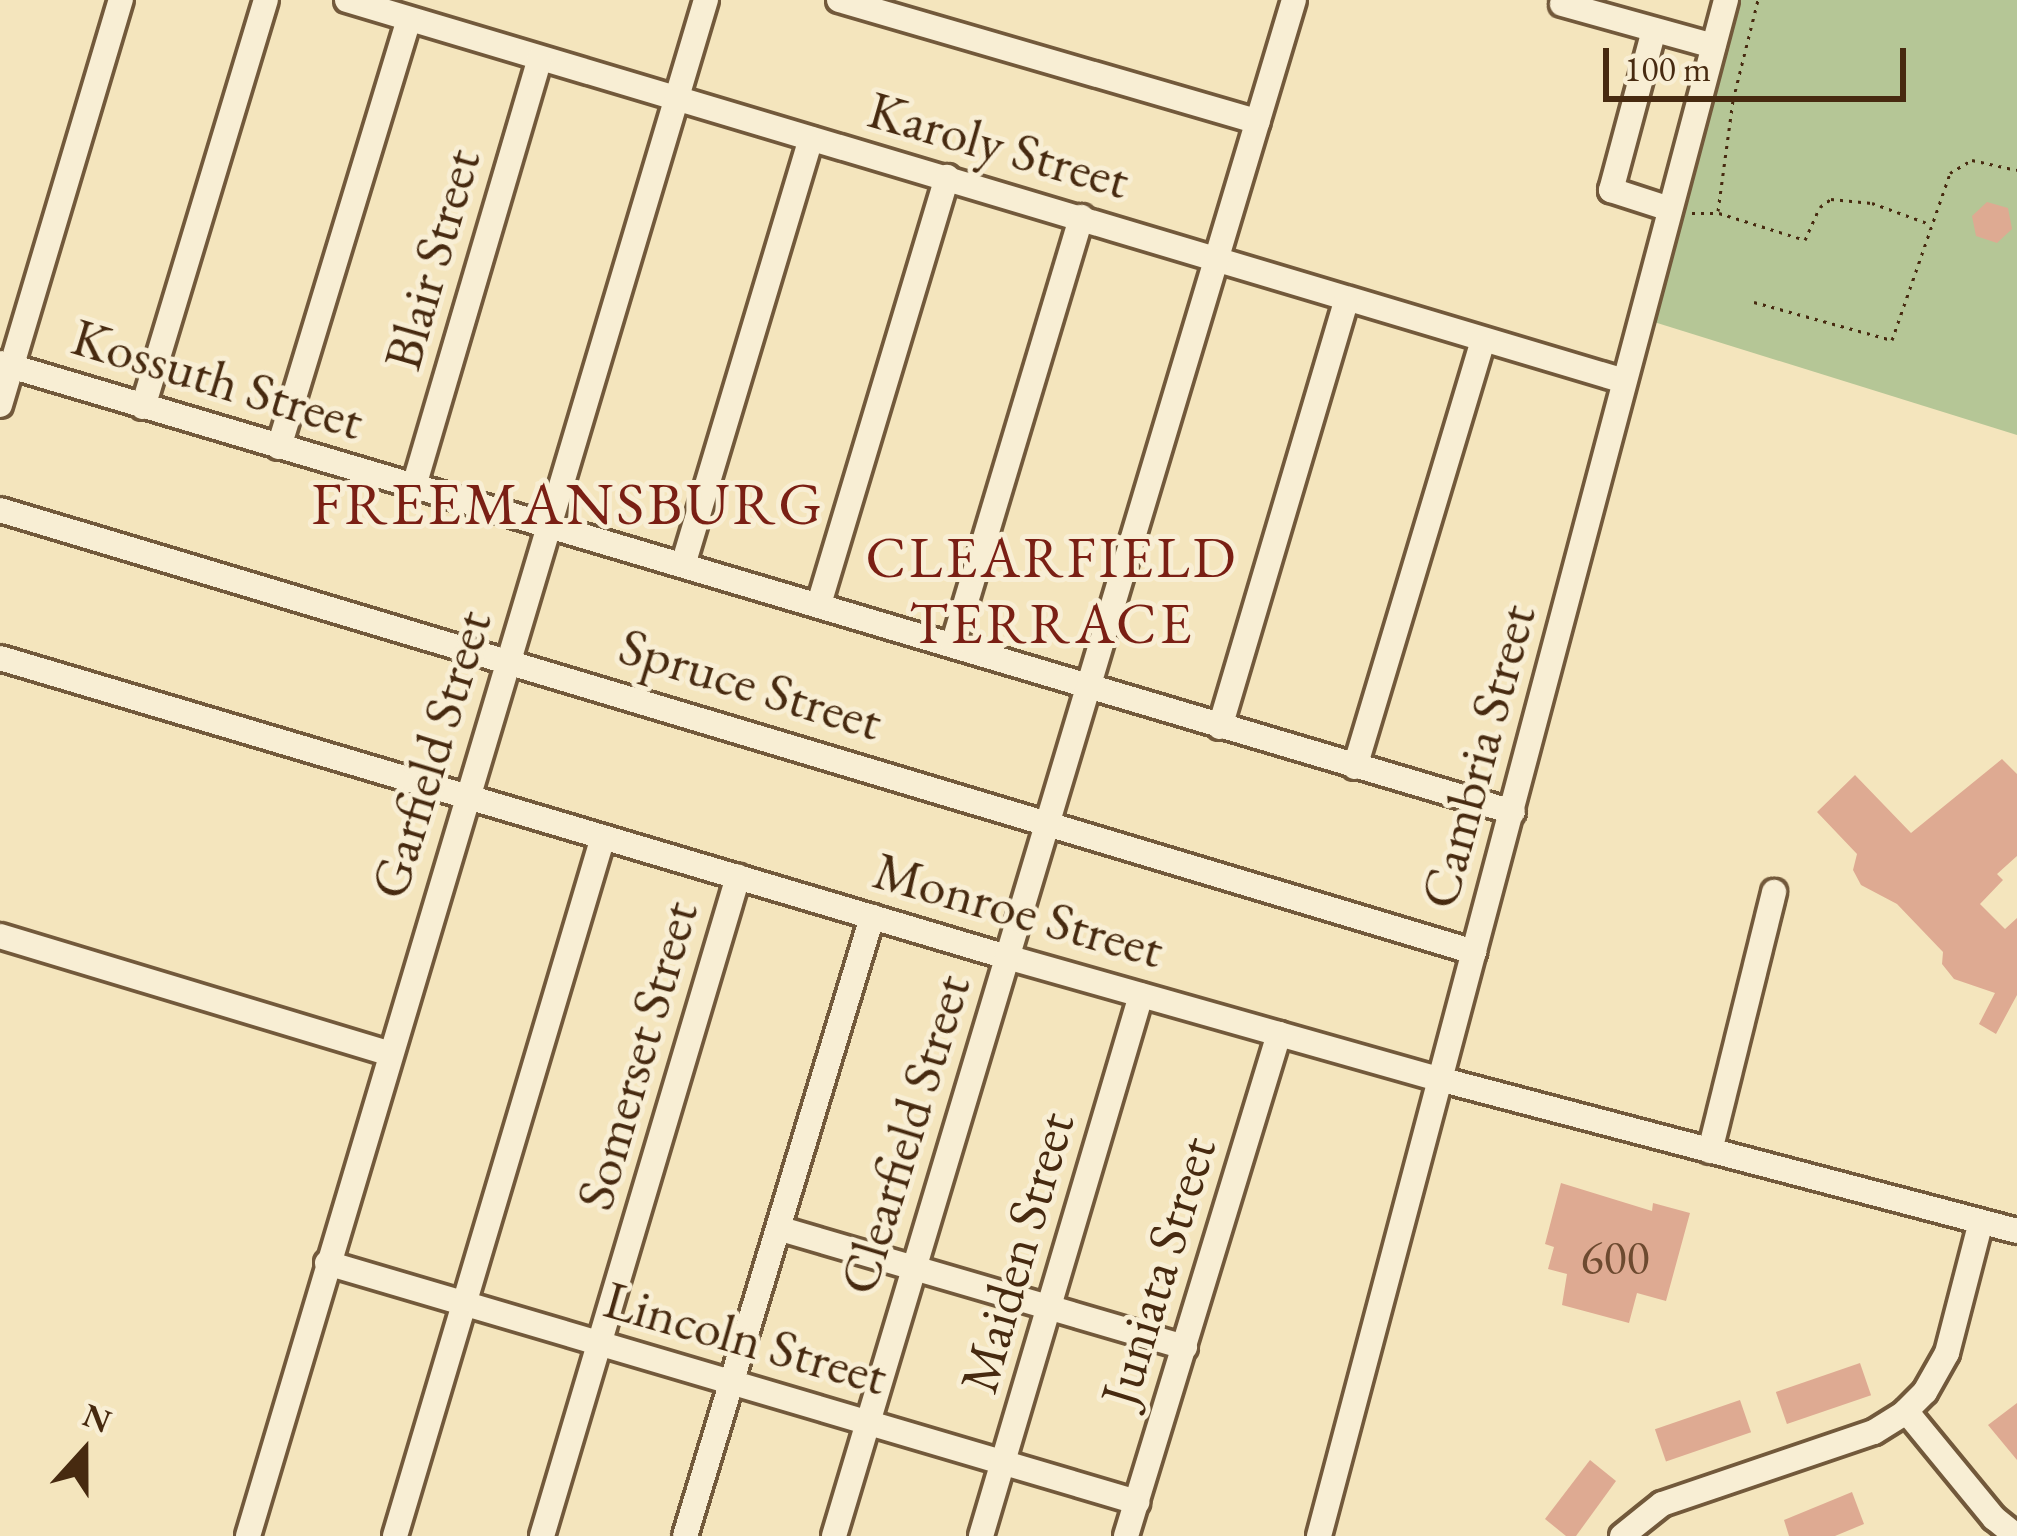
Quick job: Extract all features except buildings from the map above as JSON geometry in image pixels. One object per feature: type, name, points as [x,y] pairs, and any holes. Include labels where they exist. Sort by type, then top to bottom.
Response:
[{"type":"street","points":[[0,405],[6,365],[121,0]]},
{"type":"street","points":[[143,407],[266,0]]},
{"type":"street","name":"Karoly Street","points":[[347,0],[1624,381]]},
{"type":"street","name":"Garfield Street","points":[[248,1536],[388,1053],[706,0]]},
{"type":"street","points":[[838,0],[1258,122]]},
{"type":"street","name":"Clearfield Street","points":[[834,1536],[1294,0]]},
{"type":"street","name":"Cambria Street","points":[[1319,1536],[1624,381],[1680,211],[1726,0]]},
{"type":"street","points":[[1562,4],[1713,46]]},
{"type":"street","points":[[279,447],[409,19]]},
{"type":"street","points":[[1654,30],[1611,190],[1680,211]]},
{"type":"street","name":"Blair Street","points":[[414,486],[541,59]]},
{"type":"street","points":[[683,565],[811,139]]},
{"type":"street","points":[[819,604],[947,178]]},
{"type":"street","points":[[953,645],[1081,218]]},
{"type":"street","points":[[1220,727],[1347,299]]},
{"type":"street","points":[[1355,767],[1483,340]]},
{"type":"street","name":"Kossuth Street","points":[[6,365],[1513,812]]},
{"type":"street","name":"Spruce Street","points":[[0,510],[1474,952]]},
{"type":"street","name":"Monroe Street","points":[[0,658],[1007,957],[1439,1079],[2017,1231]]},
{"type":"street","points":[[395,1536],[603,836]]},
{"type":"street","name":"Somerset Street","points":[[542,1536],[738,877]]},
{"type":"street","points":[[1710,1151],[1774,892]]},
{"type":"street","points":[[685,1536],[872,917]]},
{"type":"street","points":[[0,936],[388,1053]]},
{"type":"street","name":"Maiden Street","points":[[981,1536],[1141,995]]},
{"type":"street","name":"Juniata Street","points":[[1126,1536],[1279,1034]]},
{"type":"street","points":[[1622,1536],[1662,1504],[1874,1432],[1906,1411],[1934,1379],[1952,1340],[1981,1222]]},
{"type":"street","points":[[781,1229],[1185,1347]]},
{"type":"street","name":"Lincoln Street","points":[[327,1263],[1137,1502]]},
{"type":"street","points":[[1906,1411],[1994,1518],[2016,1536]]},
{"type":"path","points":[[1719,213],[1733,100],[1758,0]]},
{"type":"path","points":[[1754,302],[1892,340],[1946,179],[1964,162],[2017,170]]},
{"type":"path","points":[[1680,211],[1719,213],[1805,239],[1820,206],[1831,199],[1872,203],[1928,224]]},
{"type":"green space","points":[[1741,0],[2017,0],[2017,435],[1654,322]]},
{"type":"district","name":"FREEMANSBURG","points":[[568,503]]},
{"type":"district","name":"CLEARFIELD TERRACE","points":[[1052,591]]}]
